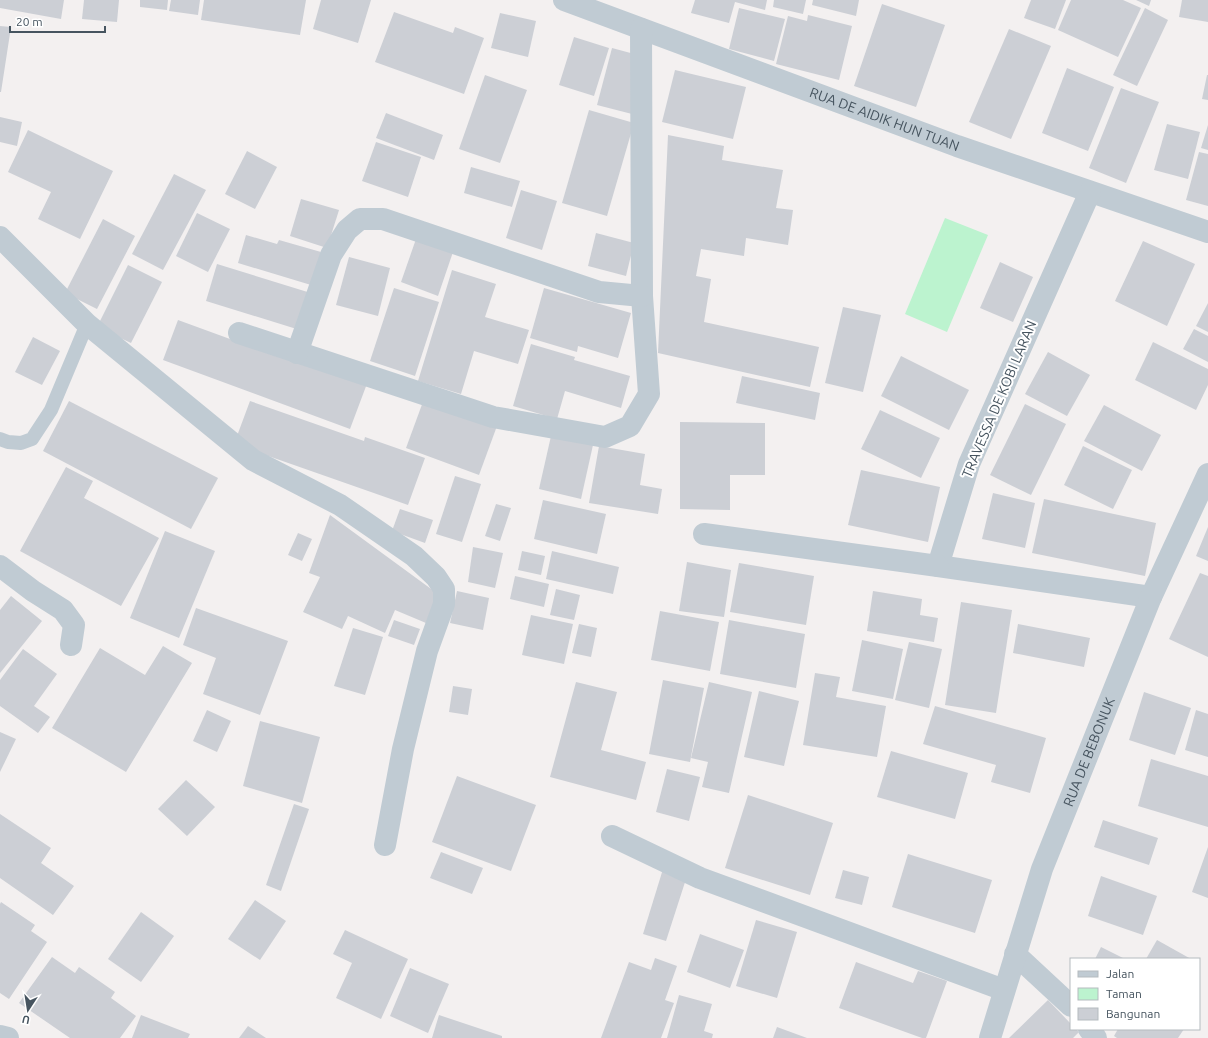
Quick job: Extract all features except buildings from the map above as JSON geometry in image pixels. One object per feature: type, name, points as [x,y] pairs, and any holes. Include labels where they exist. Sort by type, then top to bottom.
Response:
[{"type":"street","name":"RUA DE AIDIK HUN TUAN","points":[[564,0],[957,146],[1208,232]]},
{"type":"street","points":[[239,333],[493,418],[605,437],[630,426],[649,394],[642,296],[641,29]]},
{"type":"street","name":"TRAVESSA DE KOBI LARAN","points":[[938,566],[969,464],[1090,192]]},
{"type":"street","points":[[297,353],[331,255],[347,230],[360,219],[383,218],[599,292],[642,296]]},
{"type":"street","points":[[0,237],[87,324],[253,460],[340,505],[414,556],[436,577],[444,589],[444,604],[426,652],[403,749],[385,844]]},
{"type":"street","name":"RUA DE BEBONUK","points":[[990,1038],[1042,869],[1151,596],[1208,474]]},
{"type":"street","points":[[704,534],[1151,596]]},
{"type":"street","points":[[0,566],[33,592],[63,610],[74,625],[71,645]]},
{"type":"street","points":[[612,836],[700,878],[1004,990]]},
{"type":"street","points":[[1015,954],[1070,1005]]},
{"type":"street","points":[[1090,1030],[1096,1038]]},
{"type":"street","points":[[0,1036],[8,1038]]},
{"type":"lane","points":[[0,439],[8,442],[21,443],[32,439],[51,410],[87,324]]},
{"type":"green space","points":[[945,218],[988,235],[947,332],[905,314]]}]
